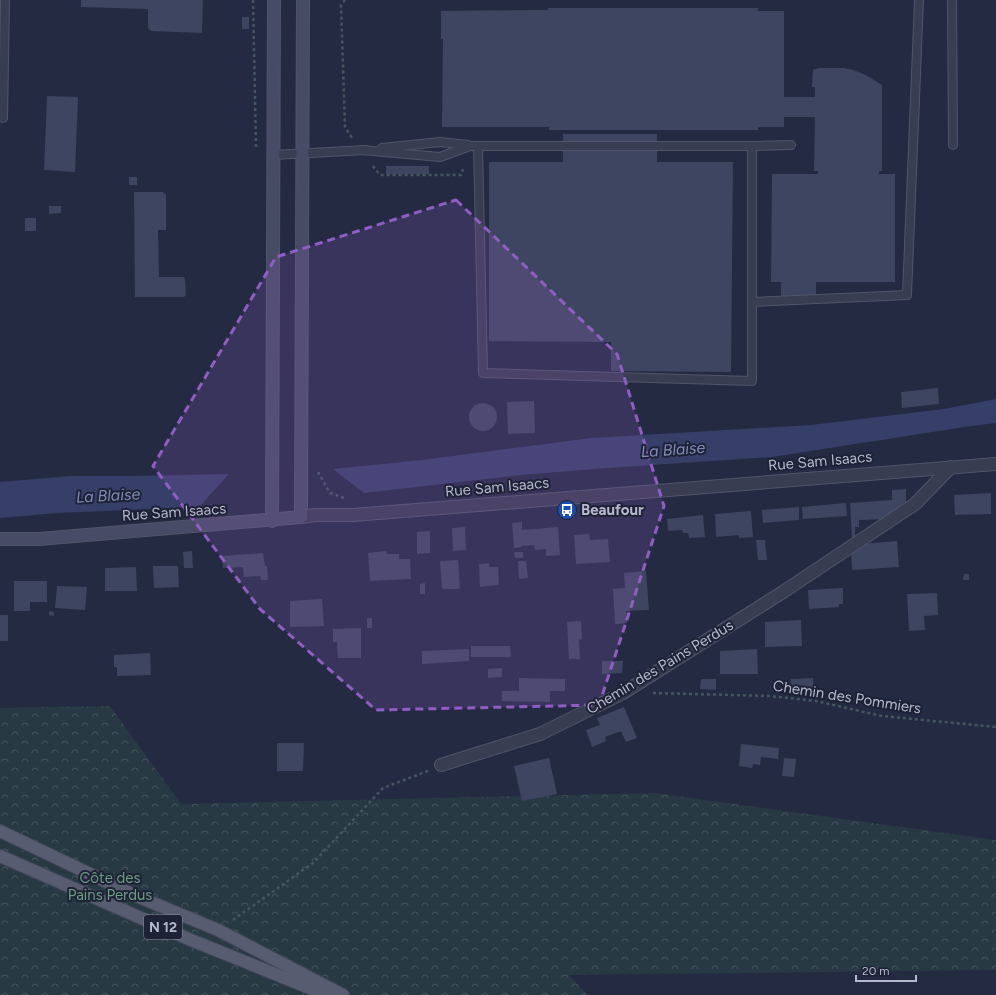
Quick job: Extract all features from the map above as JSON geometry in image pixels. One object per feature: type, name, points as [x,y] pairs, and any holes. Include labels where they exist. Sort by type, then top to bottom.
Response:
[{"type":"main road","points":[[272,521],[274,0]]},
{"type":"main road","points":[[301,518],[303,0]]},
{"type":"main road","name":"Rue Sam Isaacs","points":[[0,539],[39,539],[301,518]]},
{"type":"main road","name":"N 12","points":[[0,831],[134,895],[218,930],[343,995]]},
{"type":"main road","name":"N 12","points":[[0,856],[191,940],[327,995]]},
{"type":"street","name":"Rue Sam Isaacs","points":[[301,518],[316,515],[353,515],[996,464]]},
{"type":"street","name":"Chemin des Pains Perdus","points":[[441,765],[540,734],[623,693],[783,592],[915,504],[952,467]]},
{"type":"lane","points":[[4,118],[5,0]]},
{"type":"lane","points":[[752,302],[907,295],[919,0]]},
{"type":"lane","points":[[952,0],[953,145]]},
{"type":"lane","points":[[273,155],[362,150],[440,142],[474,146],[791,145]]},
{"type":"lane","points":[[362,150],[440,157],[474,146]]},
{"type":"lane","points":[[474,146],[478,159],[483,372],[752,382],[752,146]]},
{"type":"path","points":[[345,0],[341,5],[344,127],[380,175],[461,176],[468,159],[478,159]]},
{"type":"path","points":[[317,470],[330,494],[345,498]]},
{"type":"path","name":"Chemin des Pommiers","points":[[623,693],[770,696],[816,701],[882,716],[996,727]]},
{"type":"path","points":[[218,930],[313,863],[383,788],[441,765]]},
{"type":"highlighted area","points":[[456,200],[617,354],[664,506],[599,705],[376,710],[260,609],[153,466],[276,257]]},
{"type":"green space","name":"Côte des Pains Perdus","points":[[110,706],[181,804],[654,793],[996,840],[996,970],[569,975],[588,995],[0,995],[0,708]]},
{"type":"water","name":"La Blaise","points":[[996,399],[996,423],[772,457],[520,475],[364,493],[333,469],[422,460],[592,438],[811,425],[944,409]]},
{"type":"water","name":"La Blaise","points":[[229,474],[199,507],[57,513],[0,518],[0,482],[70,476]]},
{"type":"building","points":[[81,0],[203,0],[202,33],[151,31],[148,28],[148,9],[81,7]]},
{"type":"building","points":[[548,8],[758,8],[758,11],[784,11],[784,97],[815,97],[815,87],[812,87],[813,70],[819,68],[844,68],[853,70],[866,75],[882,85],[882,171],[879,171],[879,174],[895,174],[895,282],[816,282],[816,297],[781,297],[781,282],[771,282],[772,174],[818,174],[818,171],[814,171],[815,117],[784,117],[784,127],[758,127],[758,130],[549,130],[549,127],[442,127],[443,39],[441,39],[441,11],[548,10]]},
{"type":"building","points":[[242,17],[249,17],[249,29],[242,29]]},
{"type":"building","points":[[47,96],[78,97],[75,172],[44,170]]},
{"type":"building","points":[[563,134],[657,134],[657,162],[733,162],[731,372],[611,371],[611,342],[489,341],[489,162],[563,162]]},
{"type":"building","points":[[386,166],[429,166],[429,174],[386,174]]},
{"type":"building","points":[[129,177],[137,177],[137,185],[129,185]]},
{"type":"building","points":[[134,192],[163,192],[166,195],[166,230],[158,230],[159,277],[184,277],[186,295],[184,297],[135,297]]},
{"type":"building","points":[[49,206],[61,206],[61,213],[49,214]]},
{"type":"building","points":[[25,218],[36,218],[36,231],[25,231]]},
{"type":"building","points":[[938,388],[939,404],[902,408],[901,392]]},
{"type":"building","points":[[534,401],[535,433],[508,434],[507,402]]},
{"type":"building","points":[[483,403],[493,407],[497,417],[493,427],[483,431],[473,427],[469,417],[473,407]]},
{"type":"building","points":[[906,489],[906,506],[885,519],[859,520],[859,527],[855,527],[855,537],[852,539],[850,503],[892,500],[892,490]]},
{"type":"building","points":[[991,493],[991,514],[955,515],[954,495]]},
{"type":"building","points":[[846,503],[847,516],[803,519],[802,507]]},
{"type":"building","points":[[799,507],[799,520],[763,523],[762,510]]},
{"type":"building","points":[[751,511],[753,537],[739,538],[739,535],[716,537],[715,514]]},
{"type":"building","points":[[703,515],[705,537],[689,538],[688,533],[683,533],[682,530],[668,531],[667,519]]},
{"type":"building","points":[[522,522],[522,530],[558,527],[560,555],[546,556],[546,549],[535,550],[534,545],[514,548],[512,523]]},
{"type":"building","points":[[465,527],[466,550],[453,551],[452,528]]},
{"type":"building","points":[[430,531],[430,553],[417,554],[417,532]]},
{"type":"building","points":[[589,534],[590,540],[608,539],[610,562],[576,564],[574,535]]},
{"type":"building","points":[[756,540],[765,540],[767,560],[758,560]]},
{"type":"building","points":[[897,541],[899,567],[852,570],[851,550],[861,544]]},
{"type":"building","points":[[192,551],[193,568],[184,568],[183,552]]},
{"type":"building","points":[[386,551],[387,554],[399,554],[399,559],[410,559],[411,579],[370,581],[368,553]]},
{"type":"building","points":[[514,552],[523,552],[523,558],[515,558]]},
{"type":"building","points":[[263,553],[265,566],[267,566],[268,580],[261,580],[260,576],[244,577],[243,567],[223,568],[222,556]]},
{"type":"building","points":[[458,560],[460,589],[442,589],[440,561]]},
{"type":"building","points":[[518,561],[526,561],[528,578],[519,579]]},
{"type":"building","points":[[489,563],[489,567],[498,567],[499,585],[480,587],[479,564]]},
{"type":"building","points":[[153,566],[178,566],[179,587],[154,588]]},
{"type":"building","points":[[136,567],[137,591],[105,591],[105,568]]},
{"type":"building","points":[[646,571],[649,610],[626,611],[627,623],[615,624],[613,589],[625,588],[624,573]]},
{"type":"building","points":[[964,574],[969,574],[969,580],[963,580]]},
{"type":"building","points":[[14,581],[47,581],[47,602],[30,602],[30,611],[14,611]]},
{"type":"building","points":[[425,583],[425,594],[420,594],[420,584]]},
{"type":"building","points":[[57,586],[87,587],[85,610],[55,608]]},
{"type":"building","points":[[843,588],[843,604],[839,604],[839,607],[809,609],[808,590]]},
{"type":"building","points":[[937,593],[938,615],[924,616],[925,630],[909,631],[907,594]]},
{"type":"building","points":[[322,599],[324,626],[290,627],[290,601]]},
{"type":"building","points":[[49,611],[54,612],[54,616],[49,615]]},
{"type":"building","points":[[0,615],[8,615],[8,641],[0,641]]},
{"type":"building","points":[[367,618],[372,618],[372,628],[367,628]]},
{"type":"building","points":[[801,620],[802,646],[765,647],[765,622]]},
{"type":"building","points":[[581,621],[582,639],[579,640],[580,659],[569,659],[567,622]]},
{"type":"building","points":[[361,628],[361,658],[338,658],[337,642],[333,642],[333,629]]},
{"type":"building","points":[[471,646],[510,646],[511,657],[471,657]]},
{"type":"building","points":[[469,649],[469,661],[422,664],[422,651]]},
{"type":"building","points":[[757,649],[758,674],[720,674],[720,651]]},
{"type":"building","points":[[150,653],[151,675],[117,676],[117,667],[114,667],[114,655]]},
{"type":"building","points":[[602,661],[623,661],[622,673],[602,674]]},
{"type":"building","points":[[502,668],[502,677],[488,678],[488,669]]},
{"type":"building","points":[[519,678],[565,679],[565,691],[550,691],[550,702],[502,701],[502,691],[519,691]]},
{"type":"building","points":[[813,678],[814,690],[790,690],[791,679]]},
{"type":"building","points":[[701,679],[716,679],[716,690],[700,689]]},
{"type":"building","points":[[624,707],[637,738],[626,742],[621,731],[605,737],[606,741],[592,747],[586,730],[600,725],[597,718]]},
{"type":"building","points":[[277,743],[304,743],[303,771],[277,771]]},
{"type":"building","points":[[741,744],[779,748],[778,759],[761,757],[760,765],[753,764],[752,768],[739,766]]},
{"type":"building","points":[[549,758],[557,794],[522,801],[514,766]]},
{"type":"building","points":[[784,758],[796,759],[794,777],[782,776]]},
{"type":"place","name":"Beaufour","points":[[567,510]]}]
